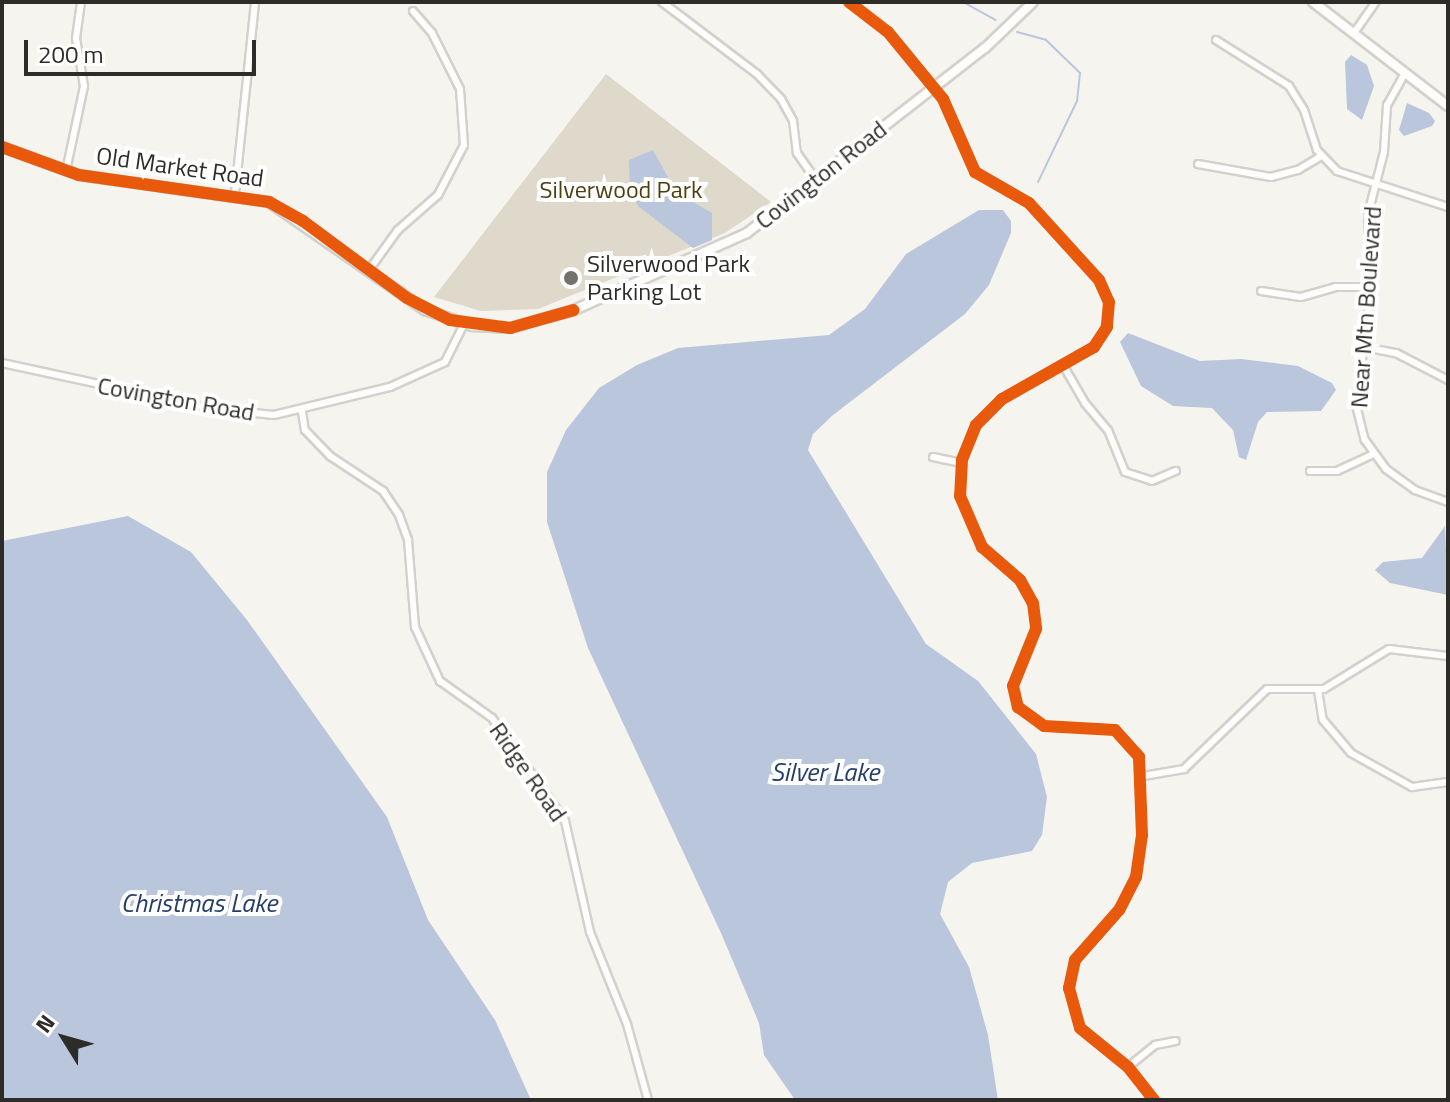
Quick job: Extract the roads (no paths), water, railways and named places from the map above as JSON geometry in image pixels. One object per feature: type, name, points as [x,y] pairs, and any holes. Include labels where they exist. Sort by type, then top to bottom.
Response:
[{"type":"street","points":[[66,172],[84,86],[76,38],[81,2]]},
{"type":"street","points":[[235,193],[255,2]]},
{"type":"street","points":[[662,2],[757,74],[781,99],[793,121],[797,153],[814,177]]},
{"type":"street","points":[[849,2],[888,32],[954,115],[975,172],[1029,203],[1105,290],[1110,315],[1102,338],[988,411],[961,463],[960,496],[972,532],[994,560],[1020,580],[1036,616],[1033,642],[1015,675],[1018,707],[1044,726],[1115,730],[1133,746],[1143,776],[1136,877],[1119,910],[1075,960],[1069,988],[1080,1028],[1128,1067],[1154,1100]]},
{"type":"street","name":"Covington Road","points":[[2,363],[215,409],[274,415],[302,412],[390,387],[445,362],[464,324],[510,328],[574,310],[747,233],[814,177],[933,88],[1033,2]]},
{"type":"street","points":[[1313,2],[1448,106]]},
{"type":"street","points":[[1354,33],[1376,2]]},
{"type":"street","points":[[369,270],[398,230],[438,195],[464,145],[460,89],[432,33],[413,11]]},
{"type":"street","points":[[1216,40],[1289,86],[1321,156],[1349,179],[1448,207]]},
{"type":"street","name":"Near Mtn Boulevard","points":[[1405,73],[1387,105],[1368,214],[1369,287],[1356,405],[1373,454],[1399,480],[1448,502]]},
{"type":"street","name":"Old Market Road","points":[[2,147],[66,172],[235,193],[288,210],[425,310],[464,324]]},
{"type":"street","points":[[1198,164],[1271,177],[1298,170],[1321,156]]},
{"type":"street","points":[[1261,291],[1301,297],[1335,287],[1369,287]]},
{"type":"street","points":[[1364,347],[1396,353],[1448,380]]},
{"type":"street","points":[[1063,365],[1085,403],[1108,430],[1125,472],[1152,481],[1176,471]]},
{"type":"street","name":"Ridge Road","points":[[302,412],[305,430],[330,456],[383,491],[399,515],[408,540],[415,627],[440,681],[492,718],[565,821],[590,932],[627,1024],[648,1100]]},
{"type":"street","points":[[1310,471],[1348,468],[1373,454]]},
{"type":"street","points":[[933,457],[961,463]]},
{"type":"street","points":[[1143,776],[1184,769],[1267,689],[1290,685],[1318,690],[1336,686],[1364,661],[1389,649],[1448,656]]},
{"type":"street","points":[[1318,690],[1323,720],[1351,753],[1412,787],[1448,782]]},
{"type":"street","points":[[1128,1067],[1155,1045],[1176,1041]]},
{"type":"water","points":[[1351,55],[1367,65],[1374,86],[1362,120],[1347,109],[1345,62]]},
{"type":"water","points":[[1407,103],[1429,113],[1435,121],[1432,126],[1404,136],[1399,130]]},
{"type":"water","points":[[653,150],[676,192],[712,213],[712,240],[693,248],[639,207],[630,192],[629,160]]},
{"type":"water","name":"Silver Lake","points":[[979,210],[1003,210],[1011,221],[1011,233],[989,285],[965,314],[833,415],[813,434],[808,450],[926,644],[978,681],[1036,754],[1047,797],[1042,835],[1032,851],[972,863],[948,882],[940,914],[969,967],[988,1035],[998,1100],[795,1100],[764,1055],[759,1023],[721,933],[588,648],[547,522],[547,472],[566,430],[599,388],[637,365],[678,348],[829,335],[865,309],[906,254]]},
{"type":"water","points":[[1128,333],[1200,361],[1241,359],[1298,366],[1332,383],[1336,390],[1321,411],[1267,412],[1258,422],[1246,460],[1239,457],[1233,430],[1212,408],[1173,406],[1141,386],[1120,342]]},
{"type":"water","name":"Christmas Lake","points":[[128,516],[191,552],[247,620],[387,817],[428,920],[495,1020],[531,1100],[2,1100],[2,541]]},
{"type":"water","points":[[1445,526],[1448,595],[1390,583],[1375,570],[1383,562],[1422,558]]},
{"type":"waterway","points":[[963,2],[995,20]]},
{"type":"waterway","points":[[1017,32],[1046,40],[1080,73],[1077,101],[1038,182]]},
{"type":"place","name":"Silverwood Park Parking Lot","points":[[571,278]]},
{"type":"park label","name":"Silverwood Park","points":[[621,190]]}]
